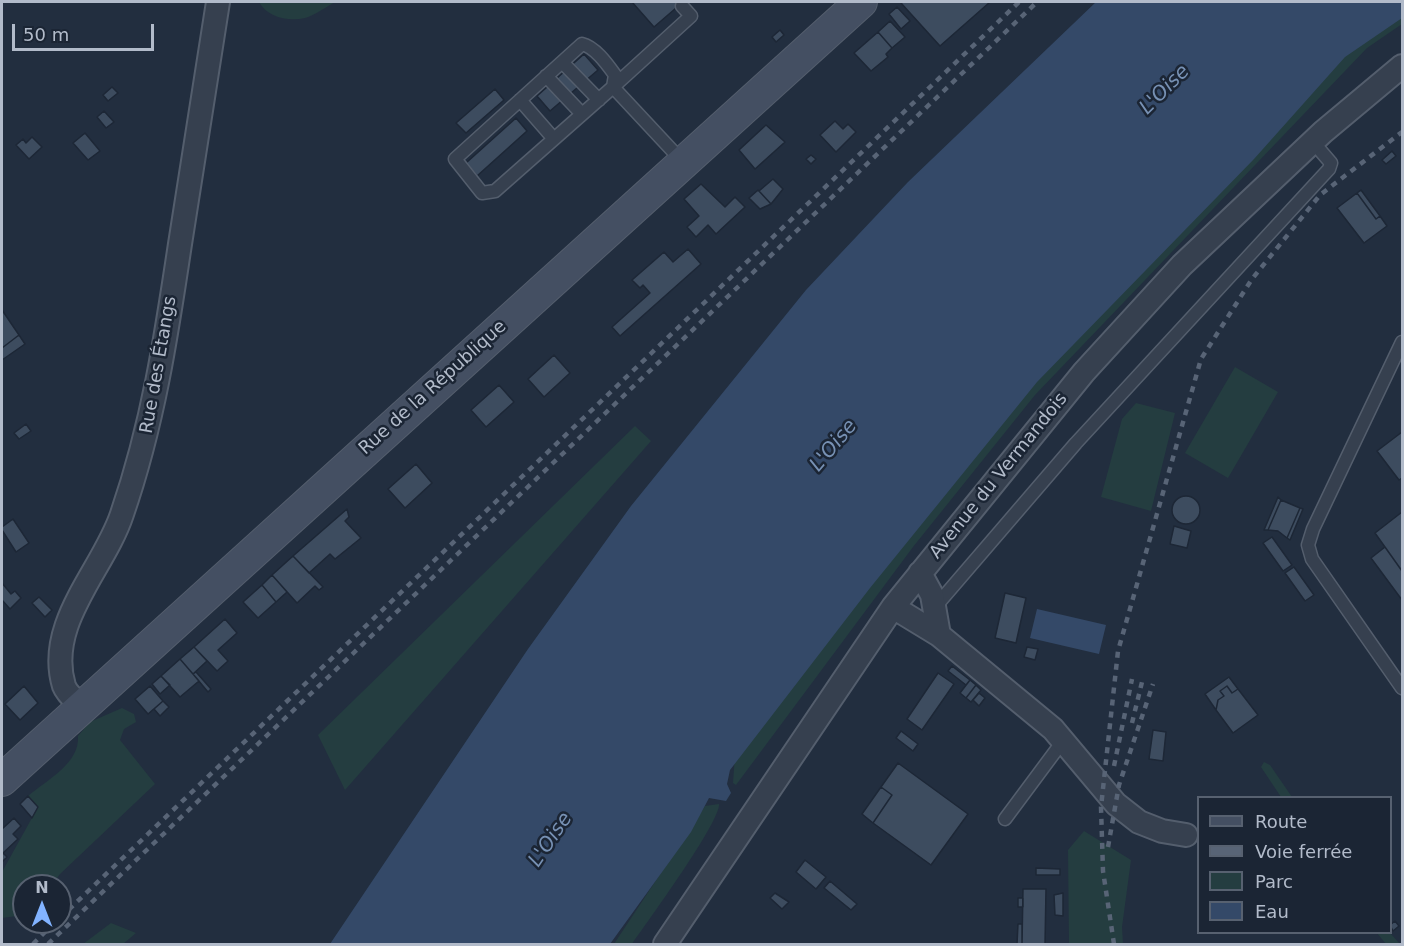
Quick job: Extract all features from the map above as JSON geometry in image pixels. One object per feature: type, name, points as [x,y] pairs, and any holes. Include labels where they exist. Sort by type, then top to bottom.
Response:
[{"type":"main road","name":"Rue de la République","points":[[4,778],[861,2]]},
{"type":"street","name":"Rue des Étangs","points":[[82,707],[64,687],[61,652],[69,615],[98,567],[121,518],[144,448],[159,379],[218,2]]},
{"type":"street","name":"Avenue du Vermandois","points":[[665,945],[893,607],[1084,372],[1182,265],[1313,142],[1402,66]]},
{"type":"street","points":[[920,573],[932,595],[939,635]]},
{"type":"street","points":[[893,607],[939,635],[1063,741],[1116,804],[1139,822],[1162,831],[1186,835]]},
{"type":"lane","points":[[613,87],[615,75],[590,46],[582,44],[455,159],[482,193],[495,191],[599,100],[691,16],[682,6]]},
{"type":"lane","points":[[562,62],[599,100]]},
{"type":"lane","points":[[546,76],[582,114]]},
{"type":"lane","points":[[613,87],[683,162]]},
{"type":"lane","points":[[520,100],[554,139]]},
{"type":"lane","points":[[935,608],[1076,443],[1329,169],[1331,163],[1313,142]]},
{"type":"lane","points":[[1402,342],[1312,529],[1308,545],[1311,560],[1402,688]]},
{"type":"lane","points":[[1005,819],[1063,741]]},
{"type":"green space","points":[[259,2],[335,2],[309,17],[285,19],[273,15]]},
{"type":"green space","points":[[1402,6],[1402,24],[1367,48],[1035,395],[913,547],[736,785],[733,783],[735,754],[1015,390],[1359,40]]},
{"type":"green space","points":[[1235,367],[1278,392],[1228,478],[1185,453]]},
{"type":"green space","points":[[1136,403],[1175,413],[1151,511],[1101,497],[1122,419]]},
{"type":"green space","points":[[635,426],[651,441],[345,790],[318,735]]},
{"type":"green space","points":[[122,708],[134,714],[136,722],[124,729],[120,740],[155,784],[60,874],[12,874],[12,917],[2,918],[2,872],[38,807],[28,796],[68,763],[74,755],[78,736],[90,722]]},
{"type":"green space","points":[[1264,762],[1270,765],[1291,796],[1280,796],[1261,767]]},
{"type":"green space","points":[[719,804],[696,850],[632,944],[614,944],[705,806]]},
{"type":"green space","points":[[1084,831],[1131,860],[1122,927],[1123,944],[1069,944],[1068,850]]},
{"type":"green space","points":[[111,923],[136,933],[123,944],[83,944]]},
{"type":"green space","points":[[1378,934],[1391,934],[1400,944],[1386,944]]},
{"type":"water","name":"L'Oise","points":[[1096,2],[1402,2],[1402,18],[1345,57],[1254,159],[1037,382],[870,588],[730,770],[727,784],[731,793],[726,801],[709,798],[691,832],[610,944],[330,944],[528,649],[631,506],[806,290],[908,182]]},
{"type":"water","points":[[1037,609],[1106,625],[1099,654],[1030,638]]},
{"type":"building","points":[[632,2],[683,2],[654,27]]},
{"type":"building","points":[[990,2],[940,46],[901,3]]},
{"type":"building","points":[[897,7],[910,21],[901,29],[889,14]]},
{"type":"building","points":[[890,21],[905,37],[892,48],[878,32]]},
{"type":"building","points":[[780,30],[784,35],[776,42],[772,37]]},
{"type":"building","points":[[878,32],[892,48],[886,54],[888,57],[871,71],[854,53]]},
{"type":"building","points":[[584,54],[598,70],[550,111],[537,96]]},
{"type":"building","points":[[112,87],[118,93],[108,101],[103,95]]},
{"type":"building","points":[[495,89],[504,100],[466,133],[456,123]]},
{"type":"building","points":[[104,111],[114,122],[106,128],[97,117]]},
{"type":"building","points":[[516,118],[527,131],[477,176],[466,163]]},
{"type":"building","points":[[835,121],[843,129],[848,124],[856,132],[836,152],[820,135]]},
{"type":"building","points":[[766,125],[785,142],[755,169],[739,150]]},
{"type":"building","points":[[85,133],[100,151],[88,160],[73,143]]},
{"type":"building","points":[[32,137],[42,147],[29,159],[16,145],[23,139],[26,143]]},
{"type":"building","points":[[1392,151],[1396,156],[1386,164],[1382,160]]},
{"type":"building","points":[[811,155],[816,159],[811,164],[806,159]]},
{"type":"building","points":[[773,179],[783,189],[771,204],[759,191]]},
{"type":"building","points":[[701,184],[725,207],[735,197],[745,207],[716,234],[708,225],[696,237],[687,227],[699,216],[684,199]]},
{"type":"building","points":[[758,190],[771,204],[760,209],[749,198]]},
{"type":"building","points":[[1361,190],[1380,216],[1376,219],[1357,193]]},
{"type":"building","points":[[1357,193],[1376,219],[1380,216],[1387,226],[1364,243],[1337,208]]},
{"type":"building","points":[[688,249],[701,264],[620,336],[612,327],[650,293],[643,285],[640,288],[632,280],[664,252],[673,262]]},
{"type":"building","points":[[2,310],[19,335],[2,348]]},
{"type":"building","points":[[19,335],[25,344],[2,360],[2,348]]},
{"type":"building","points":[[554,355],[570,373],[544,397],[528,379]]},
{"type":"building","points":[[499,385],[514,402],[486,427],[471,410]]},
{"type":"building","points":[[26,424],[31,431],[19,439],[14,433]]},
{"type":"building","points":[[1402,432],[1402,478],[1399,480],[1377,451]]},
{"type":"building","points":[[416,464],[432,483],[405,508],[388,489]]},
{"type":"building","points":[[1186,496],[1196,500],[1200,510],[1196,520],[1186,524],[1176,520],[1172,510],[1176,500]]},
{"type":"building","points":[[1278,497],[1281,500],[1268,530],[1264,530]]},
{"type":"building","points":[[1281,500],[1300,508],[1287,538],[1278,531],[1268,530]]},
{"type":"building","points":[[1300,508],[1303,509],[1290,540],[1287,538]]},
{"type":"building","points":[[347,509],[349,517],[345,521],[361,538],[335,559],[330,554],[309,573],[293,556]]},
{"type":"building","points":[[1402,512],[1402,571],[1375,533]]},
{"type":"building","points":[[13,519],[29,543],[16,552],[2,530],[2,527]]},
{"type":"building","points":[[1174,526],[1191,531],[1187,548],[1170,544]]},
{"type":"building","points":[[1272,537],[1292,565],[1283,571],[1263,543]]},
{"type":"building","points":[[1385,547],[1402,571],[1402,600],[1371,558]]},
{"type":"building","points":[[293,556],[323,587],[319,590],[315,586],[297,603],[272,575]]},
{"type":"building","points":[[1294,567],[1314,595],[1305,601],[1285,573]]},
{"type":"building","points":[[272,575],[287,592],[276,602],[262,585]]},
{"type":"building","points":[[2,583],[11,594],[15,591],[21,598],[10,609],[2,600]]},
{"type":"building","points":[[262,585],[276,602],[258,618],[243,602]]},
{"type":"building","points":[[1005,593],[1026,598],[1016,643],[995,638]]},
{"type":"building","points":[[39,597],[52,610],[45,617],[32,603]]},
{"type":"building","points":[[225,619],[237,633],[218,650],[228,661],[217,671],[194,647]]},
{"type":"building","points":[[194,647],[207,661],[193,674],[180,659]]},
{"type":"building","points":[[1027,647],[1038,649],[1035,660],[1024,657]]},
{"type":"building","points":[[180,659],[199,681],[180,697],[161,676]]},
{"type":"building","points":[[952,666],[970,680],[966,685],[948,671]]},
{"type":"building","points":[[196,672],[211,689],[208,692],[193,674]]},
{"type":"building","points":[[938,673],[954,684],[922,730],[907,719]]},
{"type":"building","points":[[161,676],[170,685],[160,694],[152,684]]},
{"type":"building","points":[[1229,677],[1238,689],[1232,693],[1227,686],[1220,691],[1224,696],[1218,700],[1216,710],[1205,694]]},
{"type":"building","points":[[970,680],[976,685],[966,698],[960,693]]},
{"type":"building","points":[[976,685],[981,690],[971,702],[966,698]]},
{"type":"building","points":[[24,686],[38,703],[20,720],[5,704]]},
{"type":"building","points":[[150,686],[163,701],[148,714],[135,699]]},
{"type":"building","points":[[1227,686],[1232,693],[1238,689],[1258,715],[1233,733],[1216,710],[1218,700],[1224,696],[1220,691]]},
{"type":"building","points":[[979,693],[985,698],[979,706],[973,700]]},
{"type":"building","points":[[163,701],[169,707],[160,716],[154,709]]},
{"type":"building","points":[[1153,730],[1166,732],[1163,761],[1149,759]]},
{"type":"building","points":[[901,731],[918,744],[913,751],[896,738]]},
{"type":"building","points":[[898,763],[968,814],[931,865],[873,823],[892,795],[881,787]]},
{"type":"building","points":[[881,787],[892,795],[873,823],[862,814]]},
{"type":"building","points":[[28,796],[38,807],[32,818],[20,804]]},
{"type":"building","points":[[14,818],[21,826],[13,834],[18,839],[3,853],[7,857],[2,862],[2,829]]},
{"type":"building","points":[[805,860],[826,877],[816,889],[796,872]]},
{"type":"building","points":[[1036,868],[1060,869],[1060,875],[1036,875]]},
{"type":"building","points":[[830,881],[857,904],[851,910],[824,888]]},
{"type":"building","points":[[1023,889],[1046,889],[1045,944],[1022,944]]},
{"type":"building","points":[[775,893],[789,902],[782,909],[770,898]]},
{"type":"building","points":[[1063,893],[1063,916],[1055,915],[1054,895]]},
{"type":"building","points":[[1018,898],[1023,898],[1023,907],[1018,907]]},
{"type":"building","points":[[1395,921],[1399,926],[1393,931],[1392,929],[1392,923]]},
{"type":"building","points":[[1018,924],[1022,924],[1022,944],[1017,944]]},
{"type":"railway","points":[[72,907],[1019,2]]},
{"type":"railway","points":[[48,944],[1037,2]]},
{"type":"railway","points":[[1114,944],[1103,871],[1101,807],[1118,651],[1201,359],[1252,279],[1320,195],[1402,132]]},
{"type":"railway","points":[[1114,766],[1132,679]]},
{"type":"railway","points":[[1132,723],[1142,682]]},
{"type":"railway","points":[[1108,847],[1119,785],[1153,684]]},
{"type":"railway","points":[[33,944],[43,934]]}]
